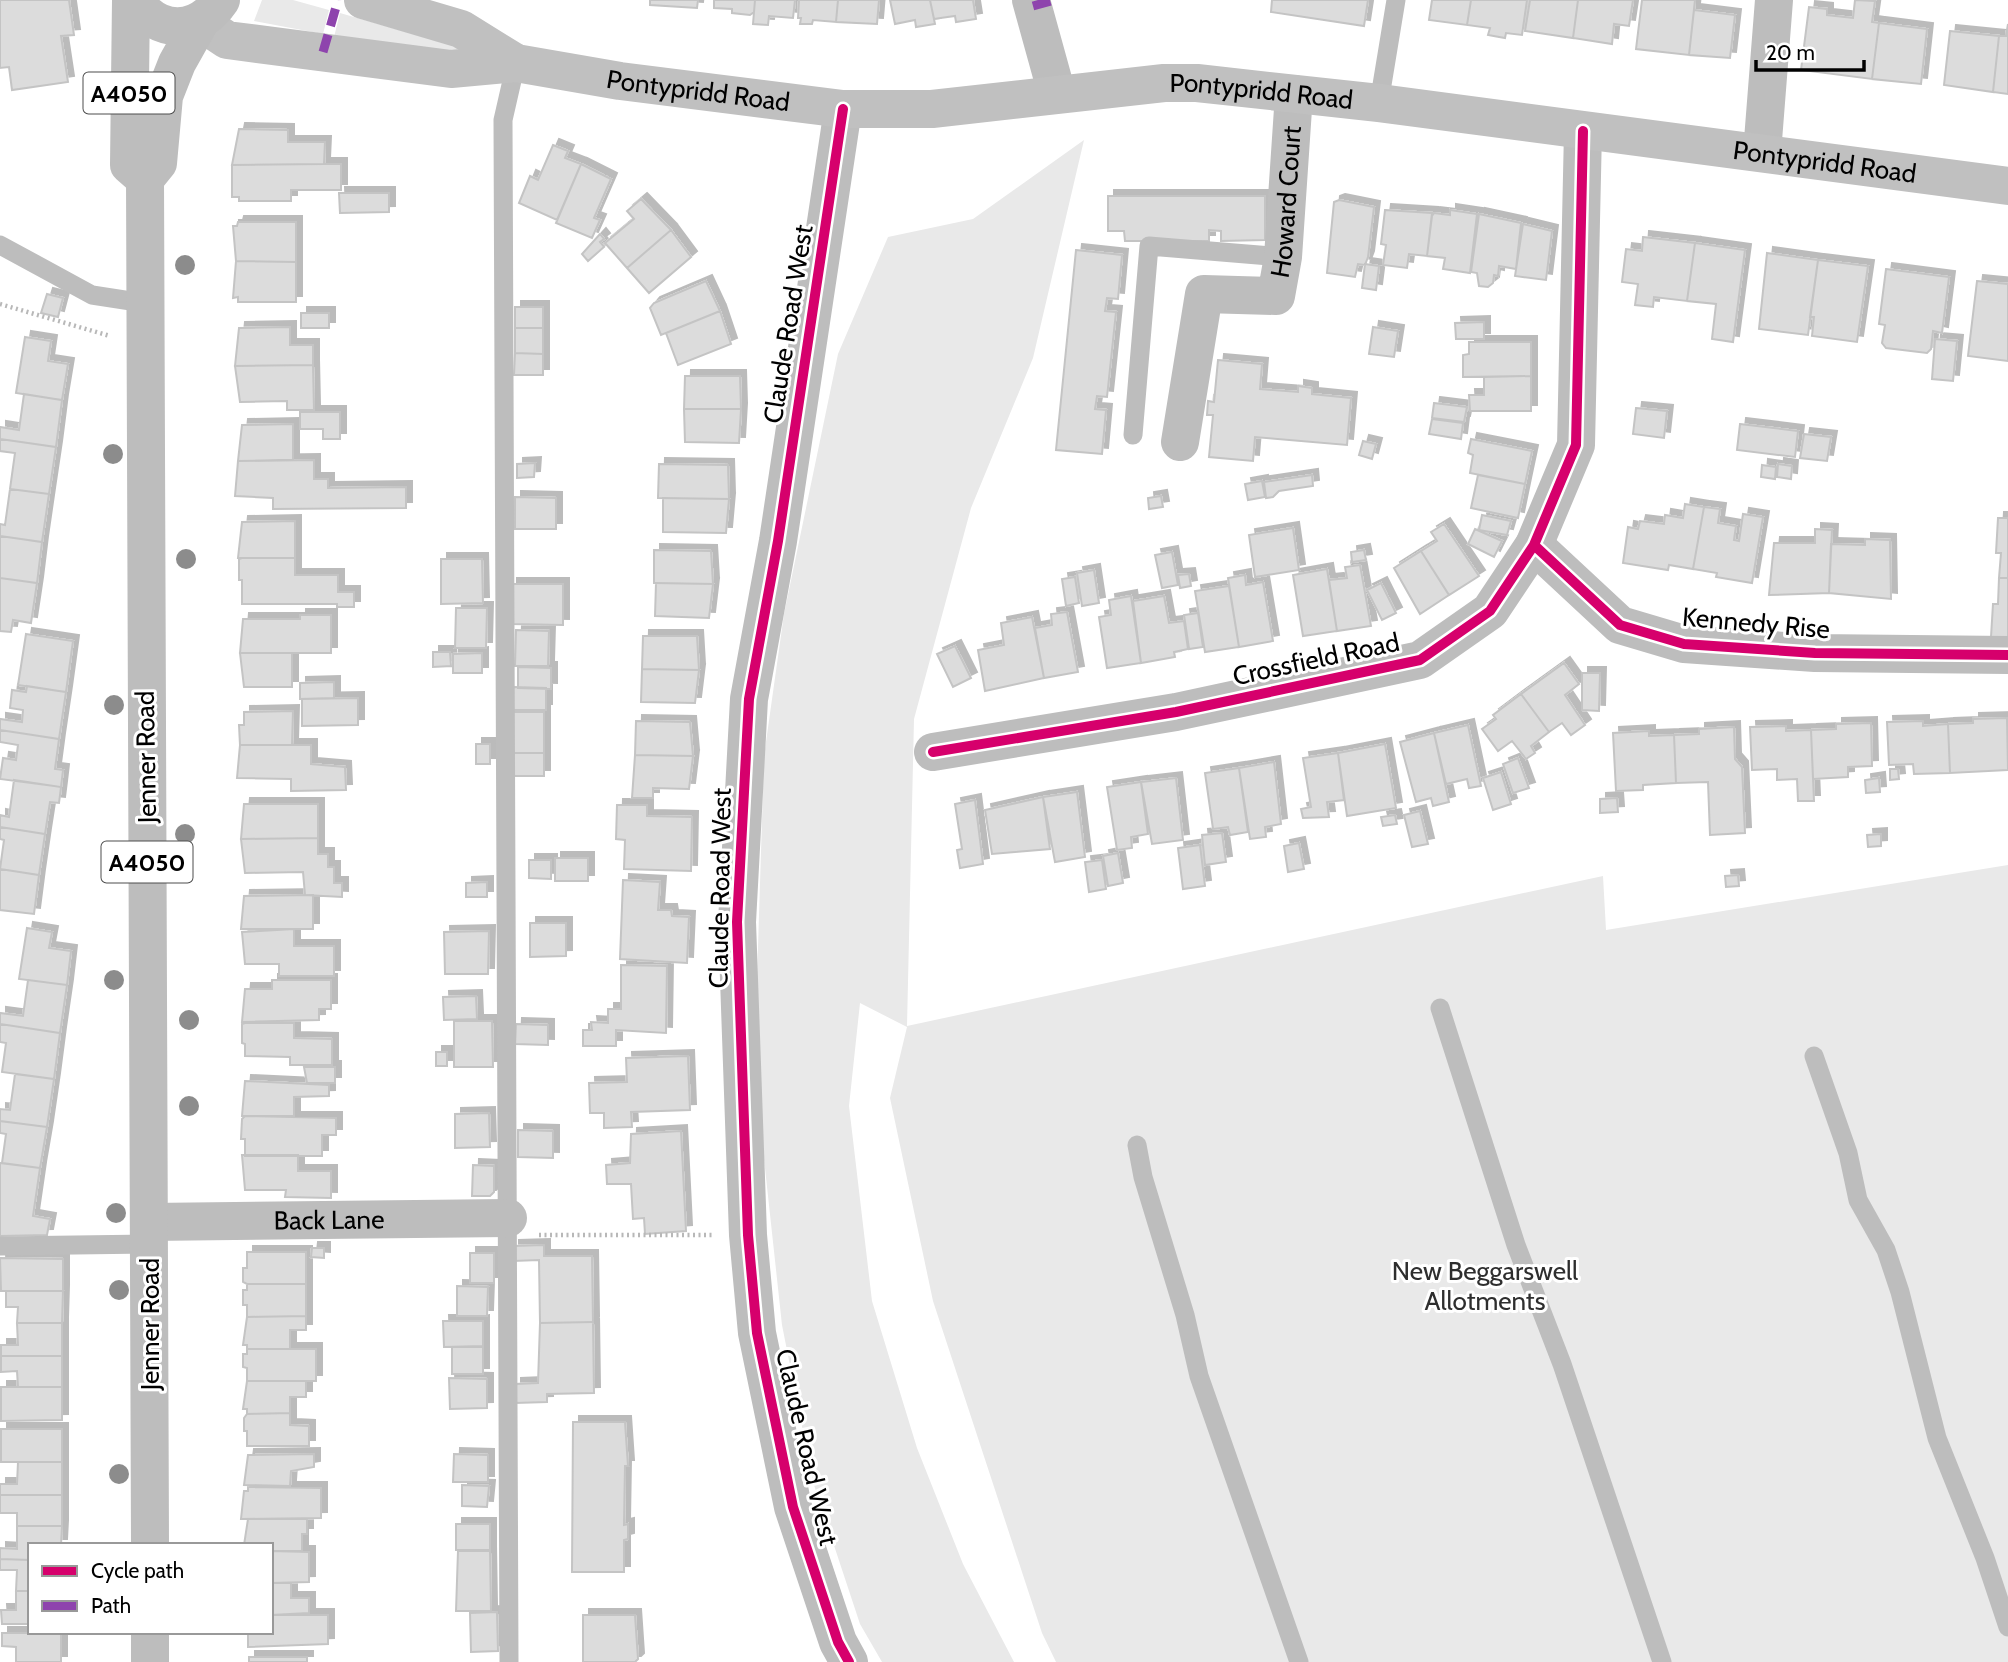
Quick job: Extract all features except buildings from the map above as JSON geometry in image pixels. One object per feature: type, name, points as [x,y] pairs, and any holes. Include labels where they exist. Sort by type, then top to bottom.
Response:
[{"type":"main road","name":"Pontypridd Road","points":[[363,0],[424,9],[516,64]]},
{"type":"main road","name":"Pontypridd Road","points":[[211,11],[227,40],[451,69],[516,64],[633,83],[843,109],[932,109],[1057,94],[1197,83],[1379,103],[2008,186]]},
{"type":"street","points":[[133,0],[156,23],[186,27],[211,11]]},
{"type":"street","name":"Jenner Road","points":[[133,0],[129,164],[145,179]]},
{"type":"street","points":[[1031,0],[1057,94]]},
{"type":"street","points":[[1762,153],[1774,0]]},
{"type":"street","name":"Jenner Road","points":[[150,1543],[145,179],[158,163],[164,96],[177,63],[211,11]]},
{"type":"street","name":"Howard Court","points":[[1180,442],[1205,294],[1276,296],[1283,257],[1294,94]]},
{"type":"street","name":"Claude Road West","points":[[843,109],[778,541],[749,699],[737,922],[748,1235],[757,1333],[793,1507],[838,1642],[849,1662]]},
{"type":"street","name":"Crossfield Road","points":[[933,752],[1176,712],[1420,660],[1490,611],[1534,545],[1576,445],[1583,131]]},
{"type":"street","name":"Kennedy Rise","points":[[1534,545],[1620,625],[1684,644],[1815,653],[2008,655]]},
{"type":"street","name":"Back Lane","points":[[150,1233],[508,1226]]},
{"type":"street","points":[[150,1634],[150,1662]]},
{"type":"lane","points":[[1379,103],[1396,0]]},
{"type":"lane","points":[[509,1662],[503,120],[516,64]]},
{"type":"lane","points":[[0,245],[92,295],[145,303]]},
{"type":"lane","points":[[1132,435],[1149,246],[1283,257]]},
{"type":"lane","points":[[1440,1008],[1516,1245],[1562,1364],[1597,1479],[1662,1662]]},
{"type":"lane","points":[[1814,1056],[1848,1153],[1858,1200],[1886,1250],[1900,1292],[1937,1438],[1985,1558],[2008,1627]]},
{"type":"lane","points":[[1137,1146],[1143,1177],[1185,1315],[1199,1376],[1299,1662]]},
{"type":"lane","points":[[0,1246],[150,1233]]},
{"type":"path","points":[[0,304],[145,346]]},
{"type":"path","points":[[508,1226],[748,1235]]},
{"type":"green space","points":[[262,0],[293,0],[329,10],[323,34],[254,21]]},
{"type":"green space","points":[[340,13],[458,47],[455,58],[334,37]]},
{"type":"green space","name":"New Beggarswell Allotments","points":[[1084,140],[1033,358],[971,508],[914,719],[907,1026],[1603,876],[1606,930],[2008,865],[2008,1662],[1056,1662],[1042,1633],[933,1301],[890,1098],[907,1027],[860,1003],[849,1106],[872,1301],[917,1448],[963,1564],[1014,1662],[882,1662],[860,1624],[813,1482],[782,1325],[764,1159],[756,1011],[764,756],[784,614],[838,354],[888,237],[973,219]]},
{"type":"marked path","points":[[323,52],[338,0]]},
{"type":"marked path","points":[[1033,6],[1055,0]]},
{"type":"cycle path","points":[[843,109],[778,541],[749,699],[737,922],[748,1235],[757,1333],[793,1507],[838,1642],[849,1662]]},
{"type":"cycle path","points":[[933,752],[1176,712],[1420,660],[1490,611],[1534,545],[1576,445],[1583,131]]},
{"type":"cycle path","points":[[1534,545],[1620,625],[1684,644],[1815,653],[2008,655]]}]
